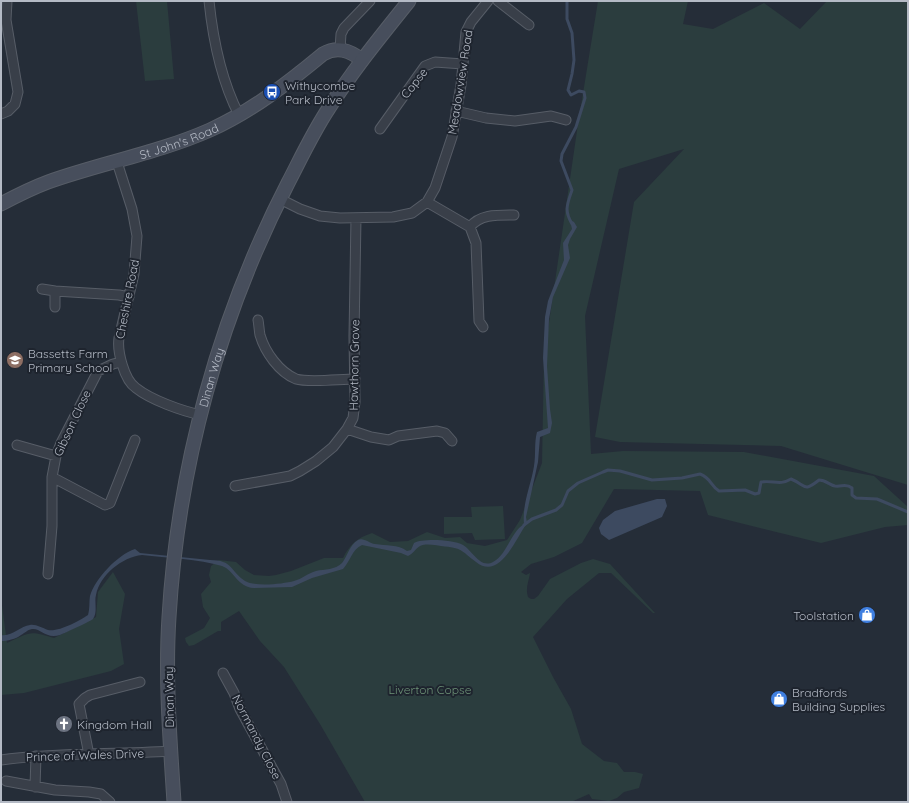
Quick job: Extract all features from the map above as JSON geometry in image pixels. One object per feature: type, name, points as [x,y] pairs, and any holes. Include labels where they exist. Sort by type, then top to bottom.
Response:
[{"type":"street","points":[[1,114],[8,112],[16,104],[18,92],[6,20],[7,1]]},
{"type":"street","points":[[209,1],[217,52],[229,94],[240,115]]},
{"type":"street","points":[[362,60],[356,55],[340,49],[341,34],[344,28],[370,1]]},
{"type":"street","name":"Dinan Way","points":[[174,802],[168,712],[168,654],[172,589],[185,491],[201,415],[220,346],[249,267],[280,199],[310,139],[362,60],[409,1]]},
{"type":"street","name":"Meadowview Road","points":[[280,199],[300,209],[320,216],[340,218],[393,217],[412,213],[427,202],[435,188],[452,137],[463,64],[466,32],[470,22],[488,1]]},
{"type":"street","points":[[498,1],[529,25]]},
{"type":"street","points":[[514,27],[520,19]]},
{"type":"street","name":"St John's Road","points":[[1,204],[46,182],[184,141],[211,130],[240,115],[283,87],[323,54],[330,50],[340,49]]},
{"type":"street","name":"Copse","points":[[380,128],[425,66],[435,62],[463,64]]},
{"type":"street","points":[[456,112],[486,118],[515,121],[551,116],[566,120]]},
{"type":"street","name":"Cheshire Road","points":[[116,162],[132,209],[137,236],[134,274],[118,338],[121,362],[134,388],[167,404],[201,415]]},
{"type":"street","points":[[427,202],[470,227],[476,243],[479,321],[483,327]]},
{"type":"street","points":[[470,227],[473,223],[491,215],[514,215]]},
{"type":"street","name":"Hawthorn Grove","points":[[235,486],[290,476],[300,471],[333,448],[353,418],[355,402],[356,218]]},
{"type":"street","points":[[42,289],[129,297]]},
{"type":"street","points":[[55,291],[55,307]]},
{"type":"street","points":[[258,320],[260,334],[271,357],[278,366],[296,379],[355,379]]},
{"type":"street","name":"Gibson Close","points":[[48,574],[52,526],[52,477],[56,456],[61,443],[98,372],[113,364],[121,362]]},
{"type":"street","points":[[346,429],[371,437],[389,440],[398,436],[437,431],[445,433],[452,441]]},
{"type":"street","points":[[52,477],[104,505],[110,503],[135,440]]},
{"type":"street","points":[[17,444],[56,456]]},
{"type":"street","name":"Normandy Close","points":[[223,673],[234,693],[240,710],[281,784],[287,802]]},
{"type":"street","points":[[89,755],[79,704],[84,698],[90,695],[140,682]]},
{"type":"street","name":"Prince of Wales Drive","points":[[1,760],[36,756],[139,753],[170,750]]},
{"type":"street","points":[[35,786],[36,756]]},
{"type":"street","points":[[6,782],[101,794],[110,802]]},
{"type":"green space","points":[[136,1],[167,1],[174,79],[145,81]]},
{"type":"green space","name":"Liverton Copse","points":[[598,1],[688,1],[683,24],[713,29],[764,3],[800,29],[827,1],[908,1],[908,485],[781,446],[620,442],[595,437],[634,202],[684,149],[619,169],[585,316],[591,454],[623,451],[744,452],[874,476],[908,507],[908,525],[885,527],[821,543],[708,515],[700,491],[614,489],[582,543],[554,557],[531,564],[521,572],[526,575],[530,573],[527,594],[528,597],[534,599],[538,596],[550,579],[581,563],[593,559],[610,564],[655,613],[653,613],[611,573],[599,573],[567,599],[533,637],[571,709],[582,744],[604,761],[617,763],[624,772],[643,774],[639,788],[624,792],[617,798],[609,801],[592,799],[589,794],[571,802],[365,802],[320,724],[284,667],[260,641],[239,611],[221,622],[221,631],[218,631],[194,645],[189,646],[185,638],[204,628],[210,618],[203,607],[201,594],[211,582],[209,575],[211,566],[219,560],[236,562],[245,570],[254,575],[269,576],[291,571],[324,558],[343,558],[354,542],[372,533],[390,542],[408,541],[427,532],[445,538],[460,537],[467,543],[485,546],[507,540],[520,520],[542,463],[544,357],[578,124]]},
{"type":"green space","points":[[503,506],[505,539],[475,540],[472,533],[444,534],[444,517],[472,517],[471,507]]},
{"type":"green space","points":[[113,572],[125,594],[119,629],[124,664],[111,671],[24,693],[1,695],[1,598],[7,643],[30,633],[54,638],[96,617],[98,592]]},
{"type":"water","points":[[570,220],[574,222],[577,227],[568,245],[570,258],[553,297],[549,319],[547,366],[552,423],[550,433],[540,437],[538,462],[526,517],[527,523],[512,547],[500,562],[493,566],[485,566],[476,562],[458,549],[433,545],[420,546],[408,556],[401,553],[362,545],[356,549],[343,569],[312,578],[292,587],[254,588],[244,585],[230,571],[222,566],[193,560],[142,555],[134,556],[113,568],[102,581],[98,588],[93,619],[60,635],[51,636],[32,629],[14,639],[1,641],[1,635],[9,634],[26,626],[34,625],[48,630],[53,630],[63,628],[88,615],[90,596],[97,582],[114,562],[121,556],[135,549],[140,553],[217,560],[227,564],[245,581],[255,584],[276,584],[294,581],[319,570],[336,567],[342,563],[353,544],[360,539],[375,544],[396,546],[407,551],[411,550],[414,543],[419,541],[446,541],[463,545],[476,558],[484,563],[493,562],[498,559],[515,533],[524,524],[524,509],[533,473],[537,432],[548,428],[543,358],[545,317],[548,301],[564,260],[563,243],[572,229]]},
{"type":"water","points":[[657,499],[665,499],[667,506],[662,517],[609,540],[601,534],[599,528],[603,520],[615,511]]},
{"type":"waterway","points":[[567,1],[567,19],[572,33],[574,60],[568,90],[571,95],[579,91],[584,92],[585,98],[576,127],[562,154],[561,161],[572,190],[567,207],[568,215],[572,224]]},
{"type":"waterway","points":[[524,525],[532,519],[556,510],[562,505],[568,491],[578,483],[608,470],[620,471],[652,480],[682,478],[700,474],[719,491],[745,490],[755,494],[759,493],[761,482],[783,482],[791,479],[807,487],[821,480],[831,485],[846,485],[852,488],[852,495],[856,498],[877,499],[908,512]]},
{"type":"place","name":"Withycombe Park Drive","points":[[272,92]]},
{"type":"place","name":"Bassetts Farm Primary School","points":[[15,360]]},
{"type":"place","name":"Toolstation","points":[[867,615]]},
{"type":"place","name":"Bradfords Building Supplies","points":[[779,699]]},
{"type":"place","name":"Kingdom Hall","points":[[64,724]]}]
